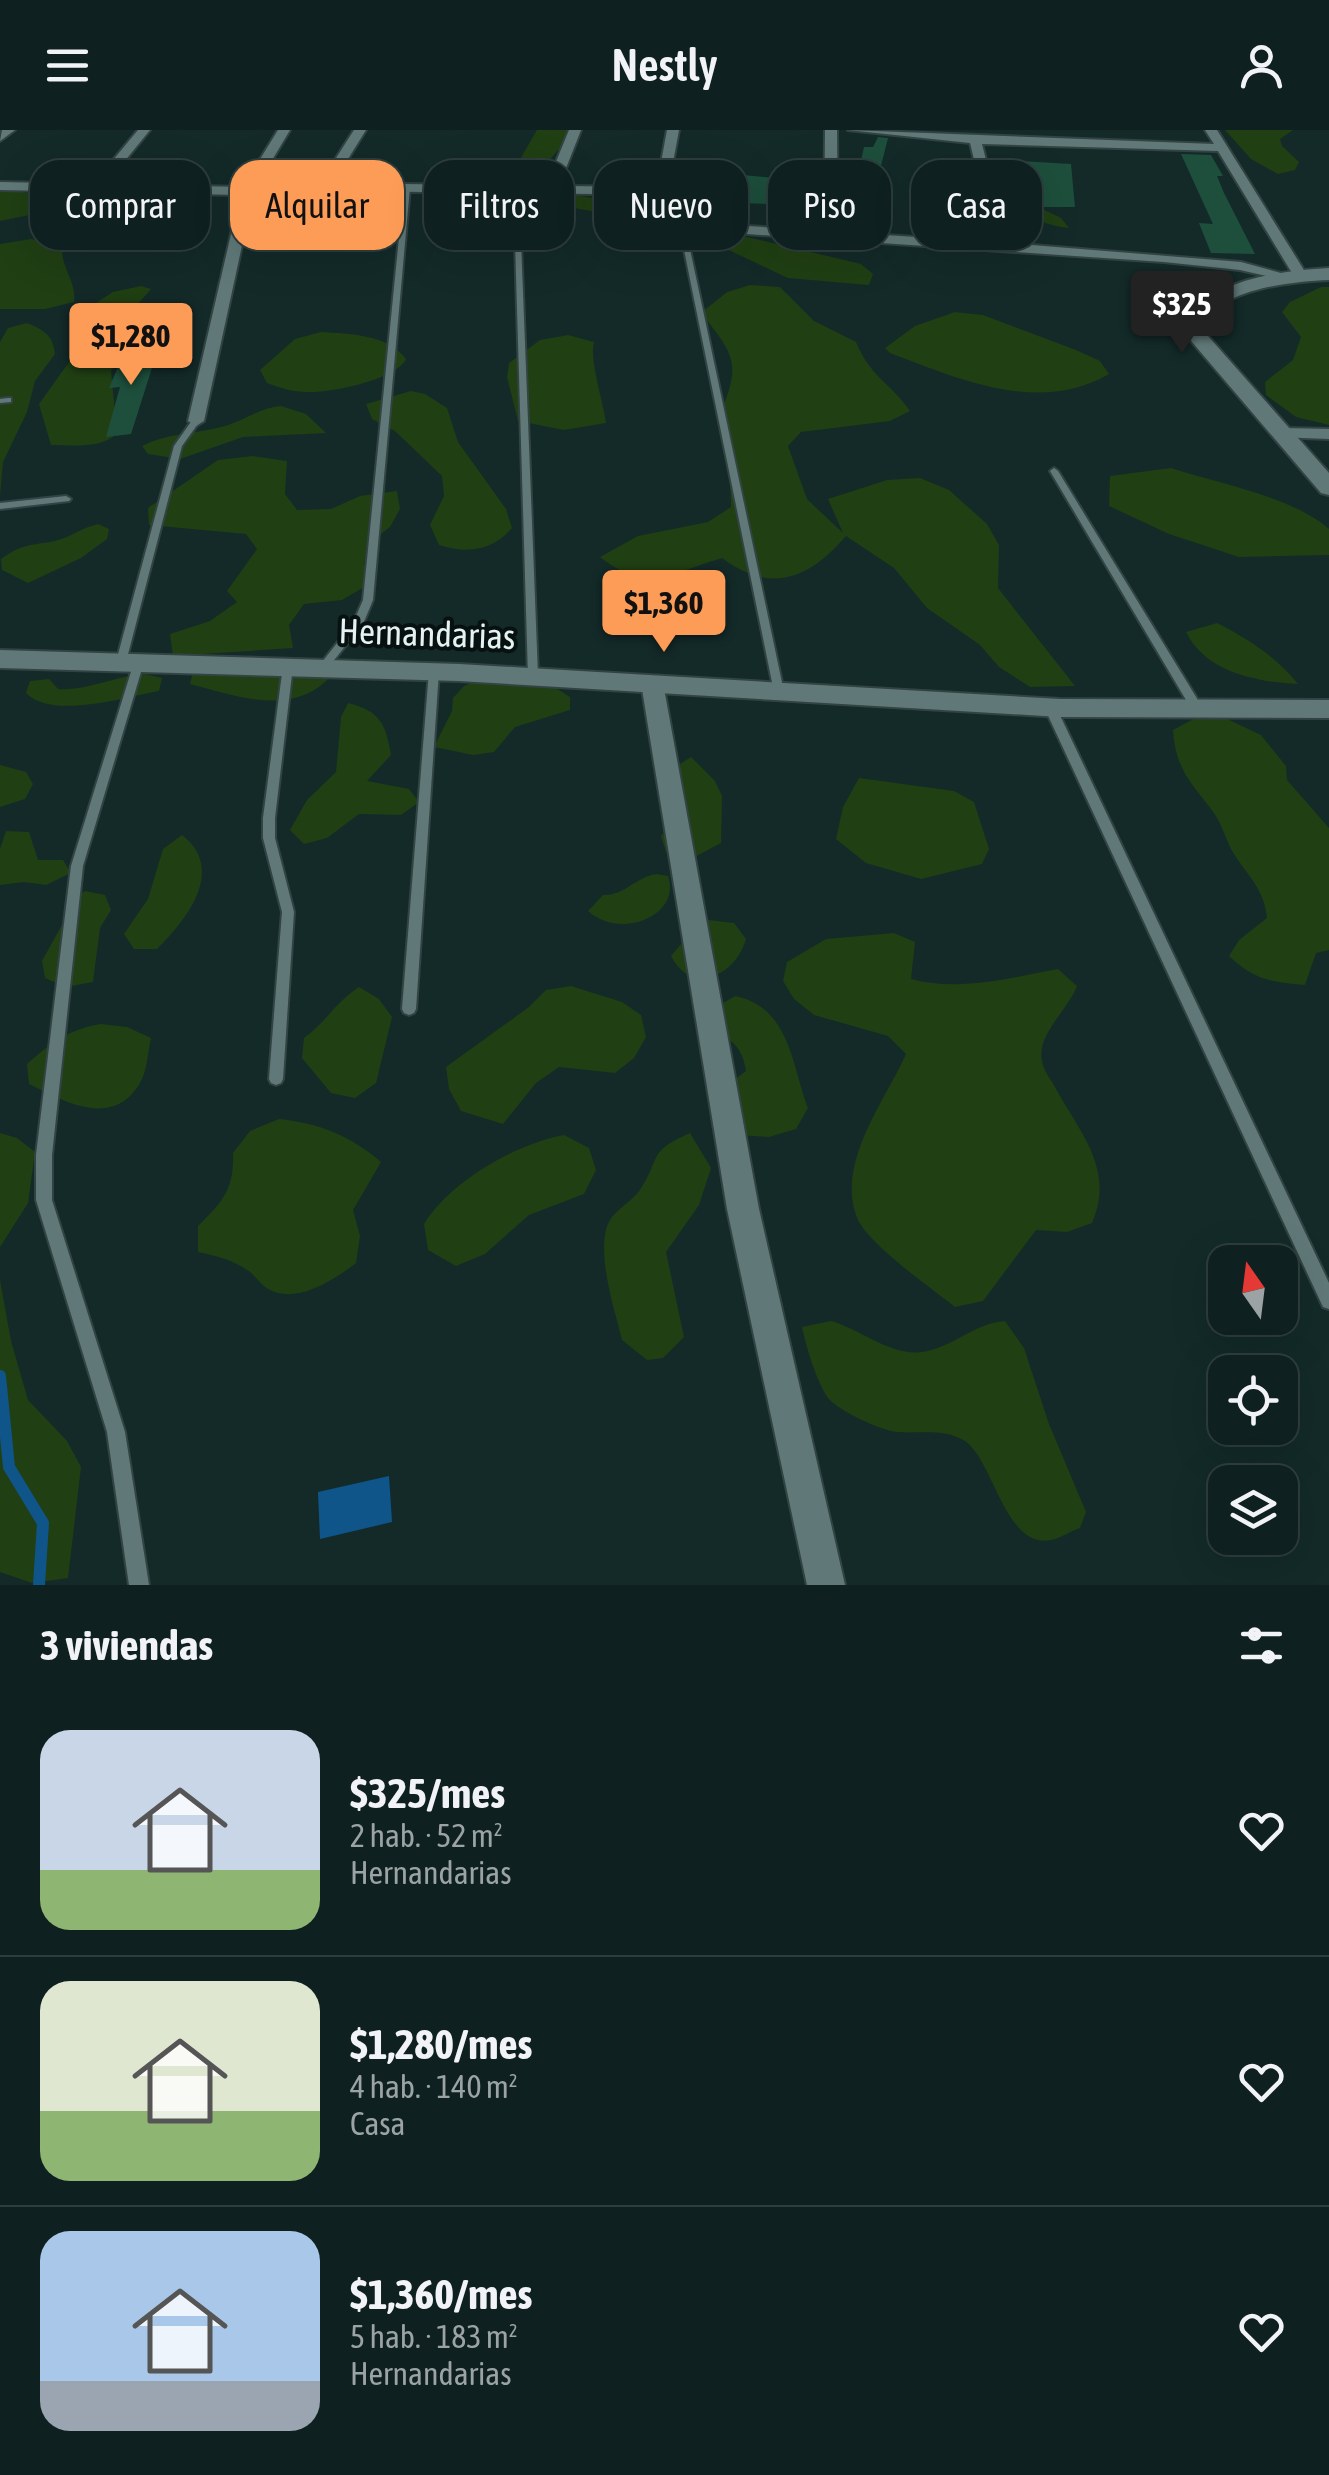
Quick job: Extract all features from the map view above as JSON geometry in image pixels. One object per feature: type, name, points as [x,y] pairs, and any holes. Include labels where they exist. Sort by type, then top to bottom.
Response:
[{"type":"street","points":[[0,137],[9,130]]},
{"type":"street","points":[[119,160],[144,130]]},
{"type":"street","points":[[266,160],[284,130]]},
{"type":"street","points":[[341,160],[360,130]]},
{"type":"street","points":[[563,160],[575,130]]},
{"type":"street","points":[[669,160],[673,130]]},
{"type":"street","points":[[831,130],[831,160]]},
{"type":"street","points":[[854,130],[1222,148]]},
{"type":"street","points":[[1211,130],[1292,276]]},
{"type":"street","points":[[966,136],[974,160]]},
{"type":"street","points":[[0,186],[30,187]]},
{"type":"street","points":[[407,187],[424,187]]},
{"type":"street","points":[[196,421],[234,250]]},
{"type":"street","points":[[1020,250],[1164,258],[1292,276]]},
{"type":"street","points":[[1329,274],[1292,276],[1254,286],[1202,309],[1191,322],[1199,338],[1329,488]]},
{"type":"street","points":[[1283,433],[1329,434]]},
{"type":"street","name":"Hernandarias","points":[[0,659],[534,676],[1050,709],[1199,713],[1329,709]]},
{"type":"street","points":[[652,684],[743,1210],[826,1585]]},
{"type":"lane","points":[[323,667],[358,624],[368,600],[407,187]]},
{"type":"lane","points":[[518,250],[534,676]]},
{"type":"lane","points":[[687,250],[779,692]]},
{"type":"lane","points":[[139,1585],[116,1432],[44,1200],[44,1170],[77,866],[130,662],[178,446],[196,421]]},
{"type":"lane","points":[[1054,471],[1199,713]]},
{"type":"lane","points":[[0,506],[66,499]]},
{"type":"lane","points":[[276,1079],[288,912],[269,838],[269,818],[288,666]]},
{"type":"lane","points":[[409,1009],[434,672]]},
{"type":"lane","points":[[1050,709],[1329,1301]]},
{"type":"green space","points":[[537,130],[571,130],[572,134],[549,160],[520,160]]},
{"type":"green space","points":[[1225,130],[1293,130],[1280,139],[1299,162],[1295,170],[1278,174],[1251,159]]},
{"type":"green space","points":[[0,186],[30,194],[30,215],[0,221]]},
{"type":"green space","points":[[574,195],[594,198],[592,211],[574,208]]},
{"type":"green space","points":[[1042,209],[1061,218],[1069,228],[1042,222]]},
{"type":"green space","points":[[748,237],[768,242],[768,250],[802,250],[861,264],[873,274],[869,285],[788,278],[729,250],[748,250]]},
{"type":"green space","points":[[30,239],[30,250],[62,250],[74,302],[45,309],[0,309],[0,244]]},
{"type":"green space","points":[[750,285],[780,287],[814,321],[856,342],[874,372],[910,411],[890,421],[801,432],[788,446],[807,499],[843,533],[828,499],[887,480],[920,478],[949,490],[987,524],[999,545],[998,588],[1075,686],[1030,687],[999,667],[980,645],[927,608],[894,568],[846,536],[817,563],[788,577],[757,576],[722,558],[674,574],[645,577],[616,568],[600,557],[638,536],[708,522],[731,507],[729,454],[717,423],[730,388],[732,364],[723,342],[701,313],[727,292]]},
{"type":"green space","points":[[141,286],[151,289],[131,312],[137,336],[111,371],[117,434],[94,444],[51,445],[39,404],[77,351],[85,310],[113,292]]},
{"type":"green space","points":[[1329,287],[1329,425],[1296,417],[1266,395],[1265,382],[1293,360],[1301,337],[1282,312],[1290,302]]},
{"type":"green space","points":[[955,312],[983,315],[1076,350],[1100,361],[1109,374],[1055,392],[999,389],[943,373],[885,348],[915,326]]},
{"type":"green space","points":[[27,323],[47,334],[55,354],[35,381],[27,412],[3,462],[0,496],[0,342],[8,328]]},
{"type":"green space","points":[[321,332],[379,340],[406,359],[376,379],[331,390],[297,391],[267,383],[260,370],[295,339]]},
{"type":"green space","points":[[568,335],[594,342],[606,423],[564,430],[518,421],[507,377],[509,363],[540,340]]},
{"type":"green space","points":[[411,391],[425,394],[447,408],[458,442],[506,509],[512,528],[497,542],[469,550],[439,545],[430,525],[444,496],[442,476],[395,431],[372,419],[366,404]]},
{"type":"green space","points":[[281,406],[306,414],[326,433],[243,437],[180,459],[148,454],[142,446],[229,425]]},
{"type":"green space","points":[[253,456],[287,461],[285,494],[297,510],[331,509],[360,496],[397,491],[400,509],[390,527],[368,544],[364,564],[371,583],[342,600],[304,604],[289,625],[293,648],[173,656],[170,634],[210,621],[237,602],[227,591],[257,549],[246,534],[149,525],[148,508],[218,460]]},
{"type":"green space","points":[[1171,468],[1275,499],[1314,518],[1329,529],[1329,555],[1239,557],[1169,534],[1109,506],[1110,476]]},
{"type":"green space","points":[[98,524],[109,529],[107,539],[81,558],[28,583],[2,570],[1,559],[11,552],[60,540]]},
{"type":"green space","points":[[1217,623],[1261,649],[1298,684],[1234,673],[1206,657],[1186,632]]},
{"type":"green space","points":[[193,672],[310,672],[329,678],[298,697],[262,700],[190,684]]},
{"type":"green space","points":[[145,674],[162,678],[159,691],[71,706],[38,701],[26,693],[30,681],[49,679],[58,689],[69,689]]},
{"type":"green space","points":[[481,679],[542,679],[570,697],[570,710],[515,727],[494,752],[473,755],[434,747],[452,711],[453,698],[464,686]]},
{"type":"green space","points":[[348,703],[368,710],[380,720],[389,744],[391,755],[367,781],[409,789],[419,802],[401,815],[359,814],[327,838],[304,844],[290,830],[307,800],[336,772],[341,717]]},
{"type":"green space","points":[[1201,715],[1223,717],[1261,735],[1286,766],[1287,780],[1329,828],[1329,950],[1316,953],[1305,985],[1264,978],[1229,956],[1239,940],[1267,918],[1258,889],[1177,756],[1173,730]]},
{"type":"green space","points":[[691,757],[715,781],[722,796],[721,843],[685,862],[666,852],[661,836],[673,822],[674,768]]},
{"type":"green space","points":[[0,765],[26,772],[33,784],[25,799],[0,807]]},
{"type":"green space","points":[[859,778],[954,791],[974,802],[989,849],[982,864],[921,879],[866,863],[836,839],[843,807]]},
{"type":"green space","points":[[6,831],[29,832],[38,860],[63,860],[71,873],[46,885],[0,885],[0,849]]},
{"type":"green space","points":[[182,835],[195,848],[201,863],[198,894],[157,949],[134,949],[124,934],[148,899],[163,849]]},
{"type":"green space","points":[[656,874],[668,876],[670,890],[658,912],[646,919],[616,924],[588,911],[603,895],[617,893]]},
{"type":"green space","points":[[85,891],[105,895],[111,910],[100,928],[93,982],[66,987],[45,978],[42,961],[63,923],[64,905]]},
{"type":"green space","points":[[709,920],[734,923],[746,939],[741,952],[723,971],[701,978],[690,976],[671,956],[698,924]]},
{"type":"green space","points":[[894,933],[915,942],[911,979],[966,984],[1058,969],[1077,986],[1048,1032],[1041,1051],[1046,1072],[1084,1137],[1097,1169],[1100,1186],[1092,1223],[1067,1232],[1036,1230],[983,1301],[955,1307],[875,1242],[858,1220],[852,1199],[852,1177],[865,1134],[906,1054],[888,1036],[814,1015],[794,999],[783,981],[787,962],[826,939]]},
{"type":"green space","points":[[571,986],[622,1002],[641,1015],[646,1037],[634,1058],[615,1073],[559,1067],[536,1083],[503,1124],[461,1111],[449,1089],[446,1067],[529,1007],[546,990]]},
{"type":"green space","points":[[359,987],[379,999],[392,1017],[376,1083],[355,1098],[331,1093],[302,1058],[304,1038]]},
{"type":"green space","points":[[735,996],[767,1012],[786,1040],[808,1108],[796,1129],[769,1137],[740,1135],[716,1093],[746,1071],[738,1049],[708,1029],[704,1014]]},
{"type":"green space","points":[[101,1024],[127,1027],[151,1038],[142,1078],[129,1097],[116,1105],[88,1108],[29,1084],[27,1064],[36,1056],[70,1033]]},
{"type":"green space","points":[[279,1119],[334,1132],[381,1162],[353,1210],[360,1236],[356,1263],[326,1283],[290,1294],[268,1289],[232,1261],[198,1252],[198,1226],[225,1194],[233,1153],[250,1131]]},
{"type":"green space","points":[[0,1133],[17,1138],[35,1152],[28,1203],[0,1247]]},
{"type":"green space","points":[[690,1133],[711,1168],[699,1205],[666,1252],[684,1337],[663,1358],[647,1360],[622,1340],[607,1277],[606,1229],[612,1217],[640,1190],[661,1150]]},
{"type":"green space","points":[[564,1135],[589,1148],[596,1170],[584,1194],[529,1215],[485,1254],[456,1266],[428,1250],[424,1224],[450,1194],[505,1156]]},
{"type":"green space","points":[[0,1280],[11,1341],[28,1400],[67,1441],[81,1467],[68,1578],[32,1583],[0,1572]]},
{"type":"green space","points":[[831,1321],[898,1350],[922,1352],[983,1326],[1005,1321],[1024,1348],[1049,1424],[1086,1512],[1080,1528],[1051,1540],[1035,1539],[1011,1518],[984,1466],[965,1441],[941,1433],[890,1431],[834,1404],[816,1375],[802,1327]]},
{"type":"water","points":[[389,1476],[392,1522],[320,1539],[318,1492]]},
{"type":"building","points":[[878,137],[888,138],[882,160],[861,160],[864,147],[873,147]]},
{"type":"building","points":[[1181,154],[1211,155],[1223,176],[1217,176],[1224,193],[1255,254],[1211,253],[1199,223],[1213,224]]},
{"type":"building","points":[[1042,162],[1071,164],[1075,207],[1042,207]]},
{"type":"building","points":[[748,176],[768,177],[768,204],[748,203]]},
{"type":"building","points":[[159,346],[131,434],[106,437],[120,387],[109,388],[126,348]]},
{"type":"waterway","points":[[0,1376],[9,1467],[43,1523],[39,1585]]}]
